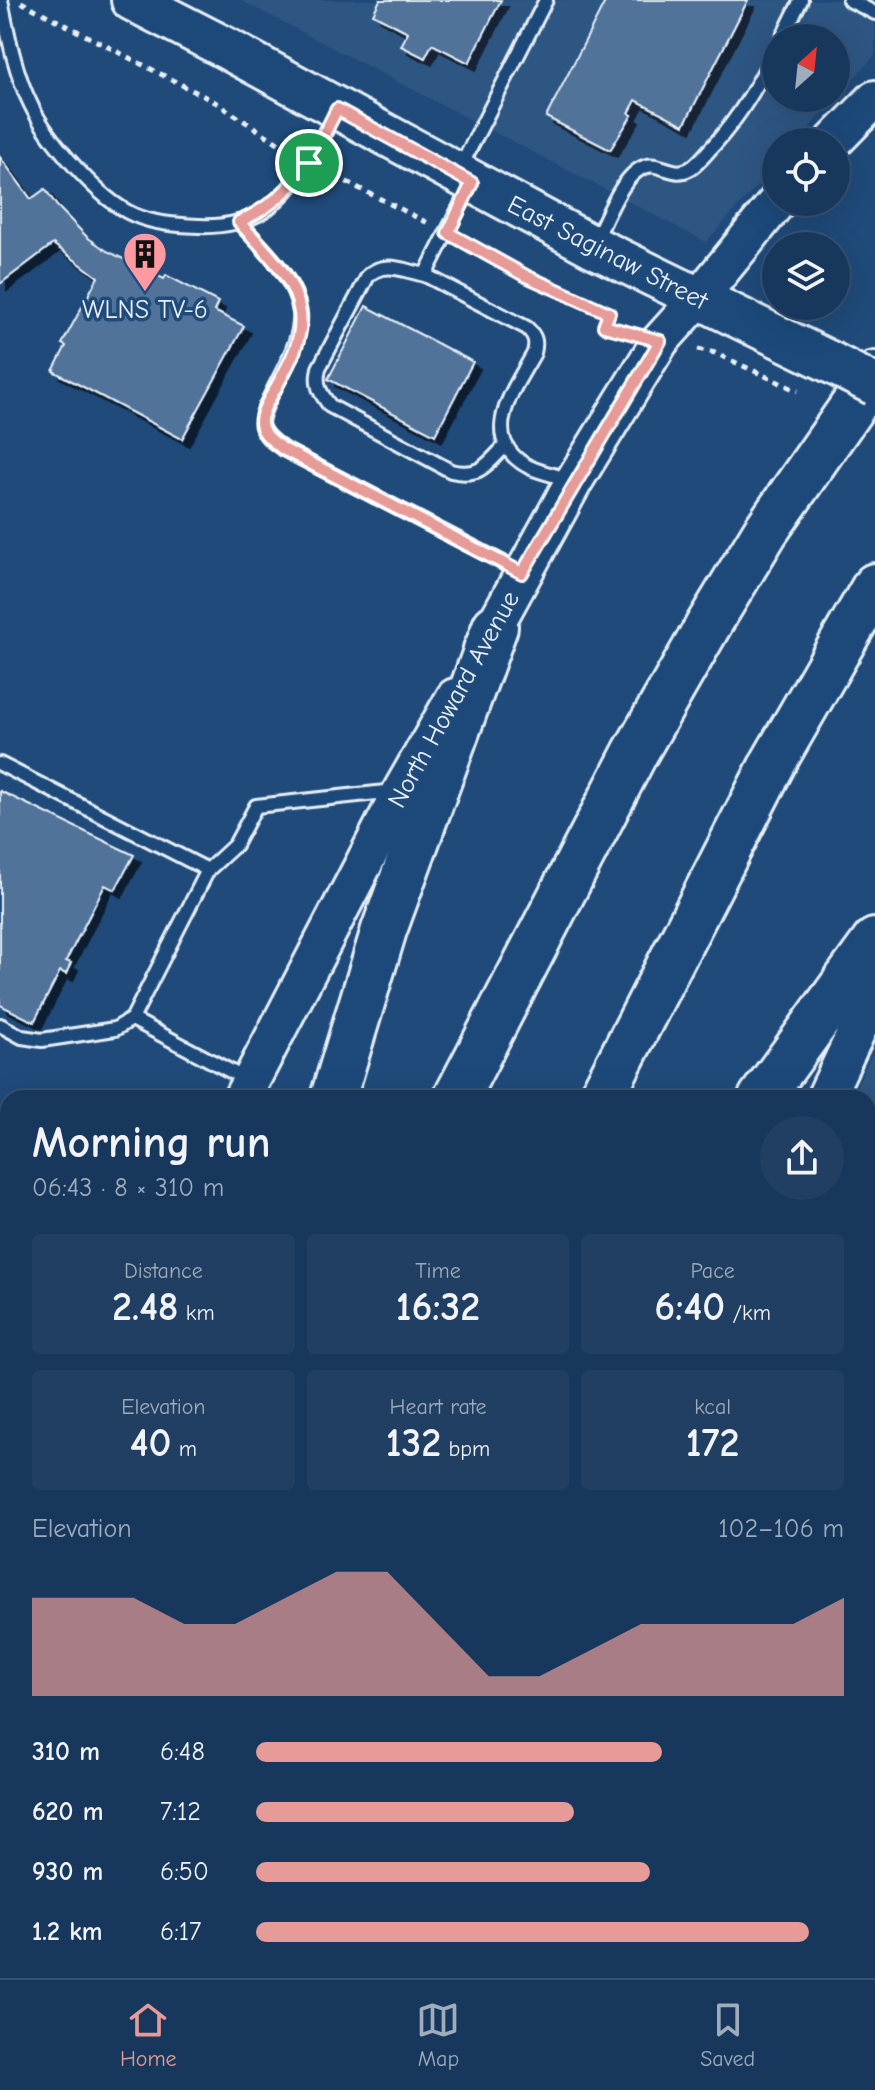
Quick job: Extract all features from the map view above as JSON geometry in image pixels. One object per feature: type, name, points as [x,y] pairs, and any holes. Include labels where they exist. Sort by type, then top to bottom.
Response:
[{"type":"highway","points":[[460,1090],[657,714],[765,532],[875,374]]},
{"type":"highway","points":[[605,1090],[773,763],[875,586]]},
{"type":"highway","points":[[336,1090],[410,855],[495,627]]},
{"type":"highway","points":[[767,1090],[875,941]]},
{"type":"main road","name":"East Saginaw Street","points":[[132,0],[592,246],[875,385]]},
{"type":"street","points":[[847,128],[875,99]]},
{"type":"street","name":"North Howard Avenue","points":[[246,1090],[402,790],[574,481],[660,341],[766,216]]},
{"type":"street","points":[[829,1090],[875,993]]},
{"type":"lane","points":[[1,0],[9,42],[31,105],[58,147],[98,189],[131,214],[164,225],[212,226],[239,222],[265,210],[285,193],[309,163],[337,109]]},
{"type":"lane","points":[[425,275],[448,233],[464,179],[546,0]]},
{"type":"lane","points":[[789,24],[801,0]]},
{"type":"lane","points":[[849,0],[875,13]]},
{"type":"lane","points":[[592,246],[629,176],[638,168],[649,165],[675,173],[688,170],[736,119],[762,74]]},
{"type":"lane","points":[[239,222],[276,263],[300,310],[301,331],[292,358],[264,408],[260,420],[262,429],[283,449],[522,573]]},
{"type":"lane","points":[[506,445],[480,471],[467,475],[451,471],[330,406],[321,395],[316,382],[319,368],[368,276],[376,268],[386,266],[425,275],[534,334],[534,353],[506,406],[502,433],[516,458],[531,467],[574,481]]},
{"type":"lane","points":[[0,764],[208,870]]},
{"type":"lane","points":[[0,1025],[22,1037],[42,1040],[115,1029],[132,1019],[208,870],[235,845],[256,806],[402,790]]},
{"type":"lane","points":[[132,1019],[246,1090]]},
{"type":"path","points":[[16,0],[215,102],[309,163],[526,276],[609,313],[604,326],[715,353],[798,391]]},
{"type":"shaded area","points":[[240,0],[875,0],[875,55],[850,83],[850,24],[762,24],[762,112],[823,112],[809,128],[762,128],[762,180],[706,242]]},
{"type":"shaded area","points":[[875,1049],[875,1090],[854,1090]]},
{"type":"building","points":[[380,0],[501,0],[469,63],[432,44],[425,58],[401,46],[408,32],[373,14]]},
{"type":"building","points":[[606,0],[748,0],[684,125],[636,100],[629,113],[632,115],[610,150],[546,117]]},
{"type":"building","name":"WLNS TV-6","points":[[0,157],[31,199],[45,189],[87,237],[107,251],[164,279],[166,275],[218,302],[214,311],[244,326],[182,439],[53,371],[66,346],[62,344],[98,277],[53,244],[0,284]]},
{"type":"building","points":[[366,306],[473,362],[435,435],[328,379]]},
{"type":"building","points":[[0,791],[134,855],[115,890],[105,885],[66,961],[71,963],[66,974],[60,971],[34,1022],[0,1005]]},
{"type":"place","name":"WLNS TV-6","points":[[145,293]]},
{"type":"route","points":[[337,109],[472,183],[448,233],[526,276],[609,313],[604,326],[660,341],[522,573],[283,449],[262,429],[260,420],[264,408],[292,358],[301,331],[300,310],[276,263],[239,222],[265,210],[285,193],[309,163],[337,109]]}]
